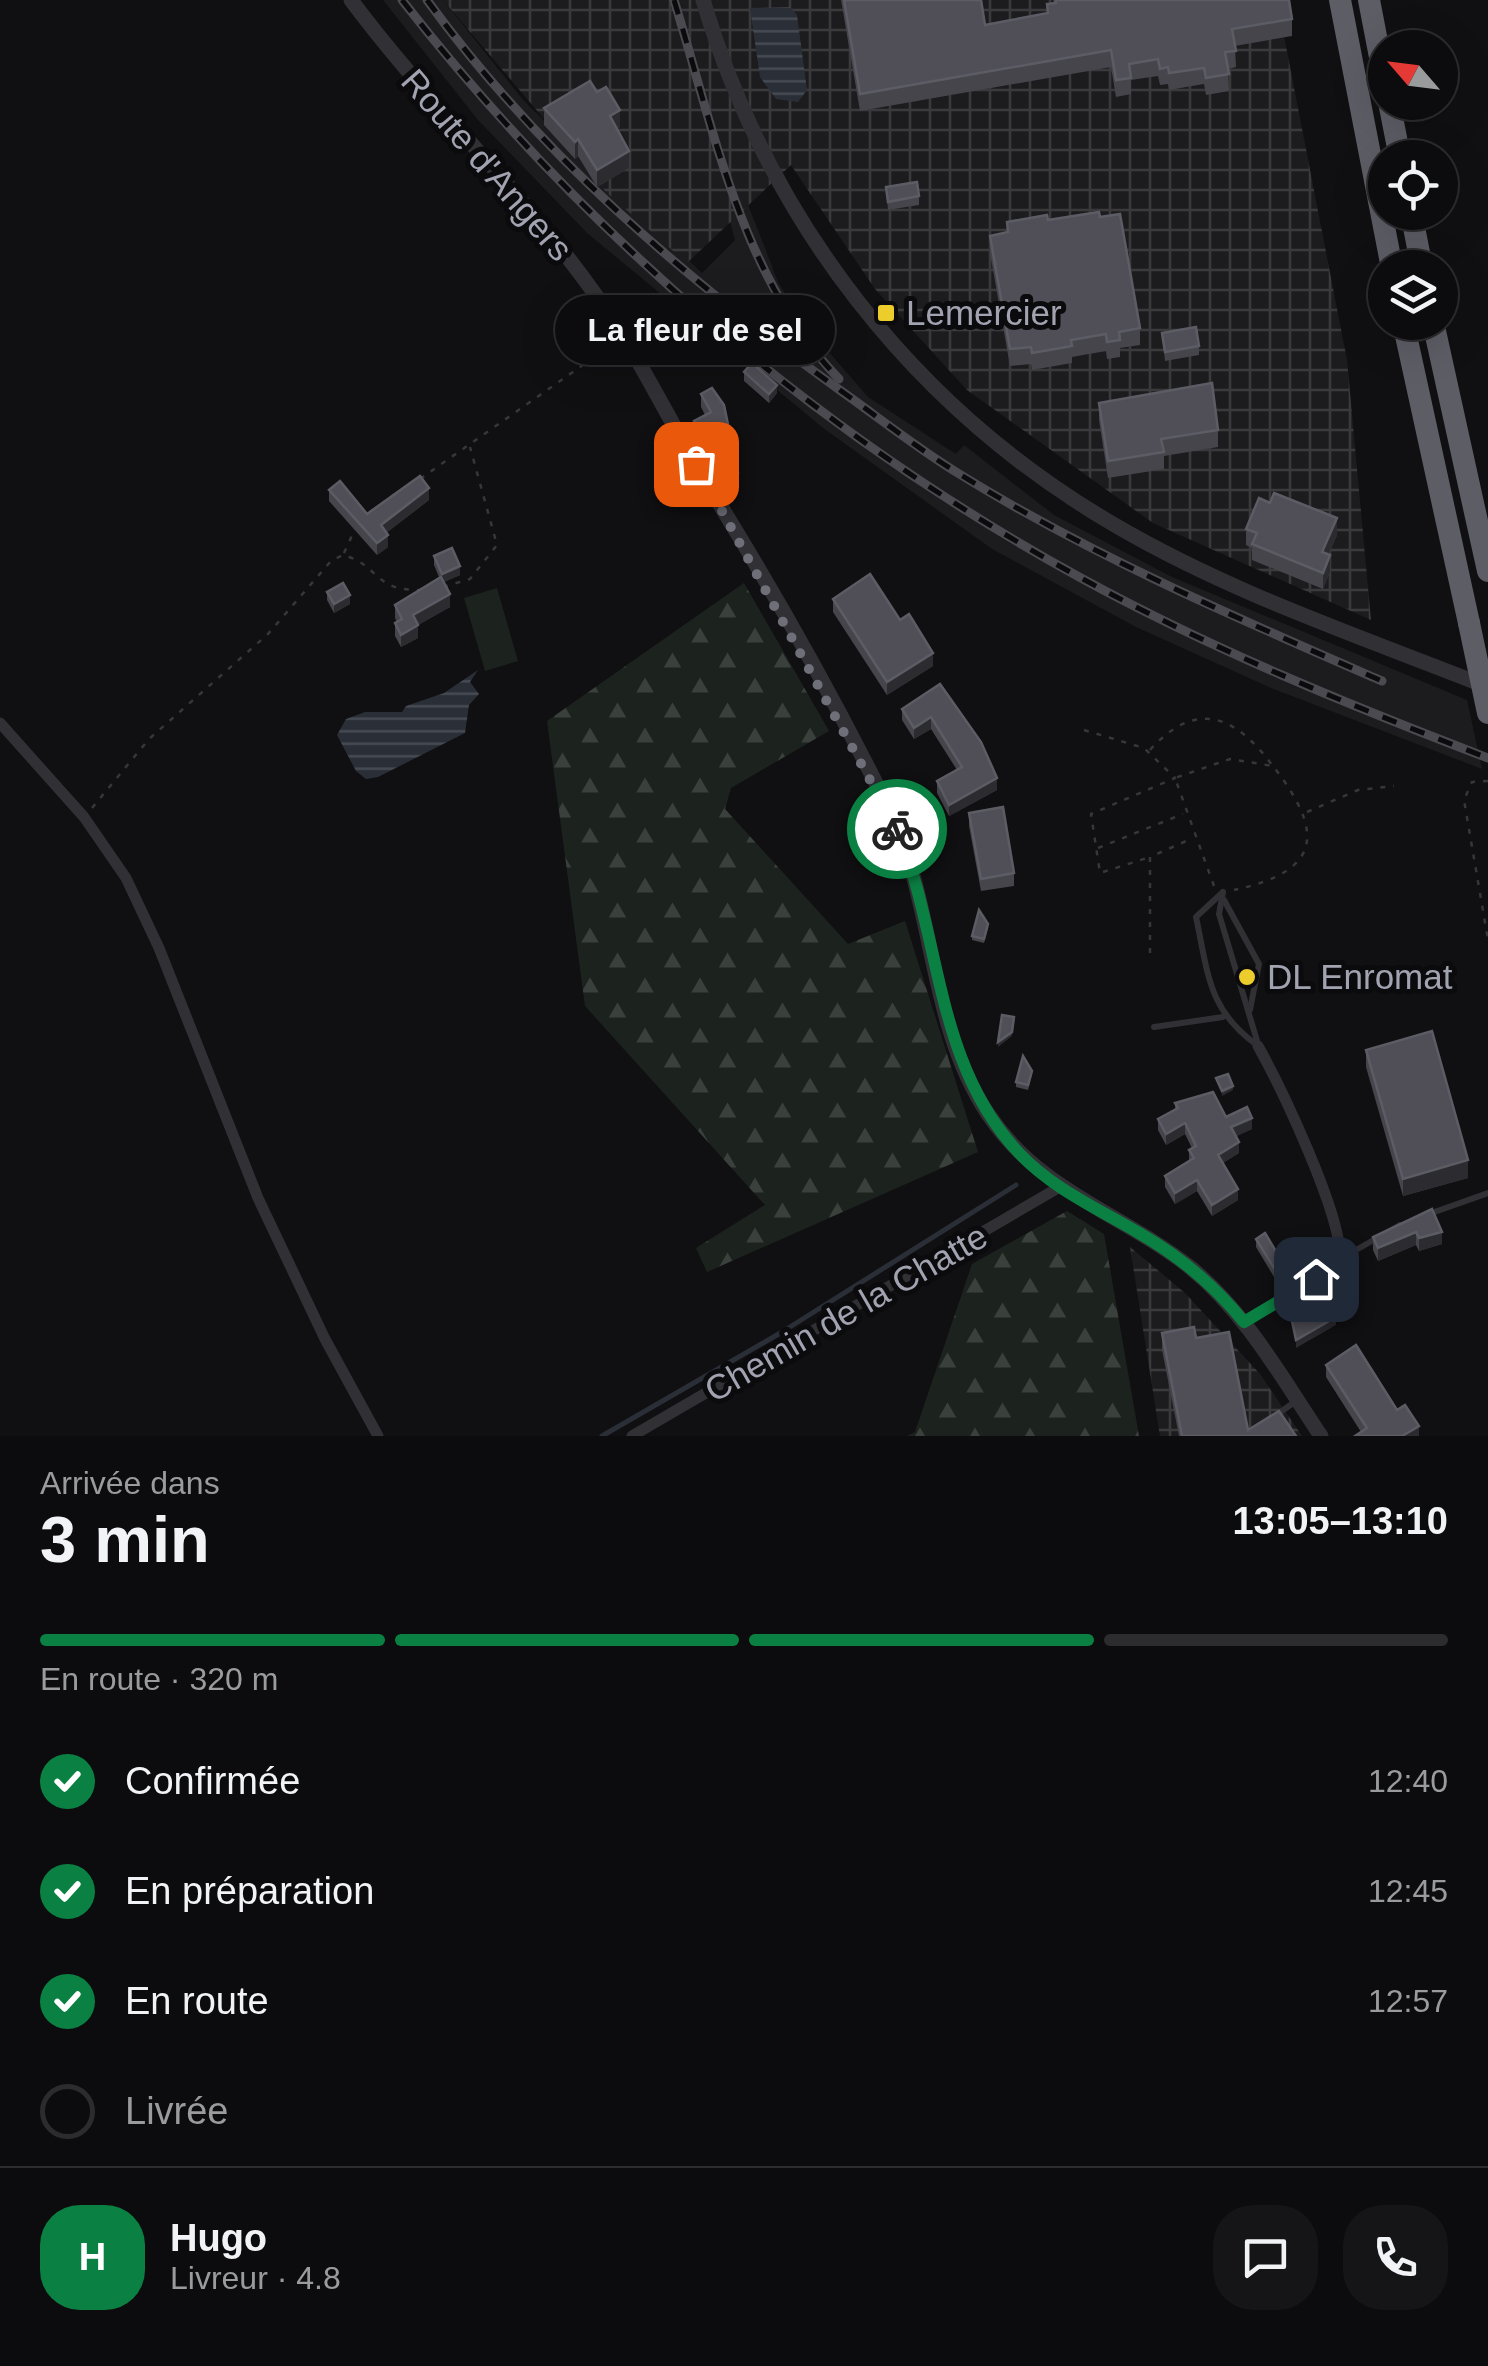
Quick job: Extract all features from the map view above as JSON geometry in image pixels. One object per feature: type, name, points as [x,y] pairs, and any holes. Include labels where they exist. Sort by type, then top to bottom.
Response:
[{"type":"highway","points":[[1340,0],[1389,250]]},
{"type":"highway","points":[[1369,0],[1375,30]]},
{"type":"highway","points":[[1407,340],[1488,714]]},
{"type":"highway","points":[[1438,340],[1488,571]]},
{"type":"street","name":"Route d'Angers","points":[[351,0],[560,248],[625,336],[888,805],[914,878],[939,992],[972,1087],[1018,1152],[1058,1188],[1170,1253],[1243,1320],[1321,1436]]},
{"type":"street","points":[[703,0],[739,109],[786,200],[856,299],[958,413],[1070,498],[1162,551],[1307,615],[1488,687]]},
{"type":"street","points":[[0,724],[84,817],[126,878],[159,948],[258,1198],[325,1339],[378,1436]]},
{"type":"street","points":[[1243,1320],[1316,1279],[1340,1258],[1341,1241],[1258,1046]]},
{"type":"street","name":"Chemin de la Chatte","points":[[632,1436],[1058,1188]]},
{"type":"lane","points":[[1222,896],[1259,964],[1249,1012]]},
{"type":"lane","points":[[1222,896],[1219,914],[1258,1046]]},
{"type":"lane","points":[[1222,896],[1196,918],[1211,990],[1223,1017],[1258,1046]]},
{"type":"lane","points":[[1154,1027],[1223,1017]]},
{"type":"lane","points":[[1424,1216],[1488,1192]]},
{"type":"lane","points":[[1340,1258],[1408,1222]]},
{"type":"lane","points":[[1282,1410],[1297,1400]]},
{"type":"path","points":[[343,555],[349,536],[372,510],[470,447],[625,336]]},
{"type":"path","points":[[84,817],[149,739],[268,634],[331,561],[343,555],[355,558],[394,590],[470,580],[497,546],[470,447]]},
{"type":"path","points":[[1084,730],[1148,752],[1175,778],[1185,813],[1222,896],[1286,874],[1302,860],[1307,839],[1306,813],[1259,747],[1223,720],[1199,716],[1180,724],[1148,752]]},
{"type":"path","points":[[1195,837],[1100,873],[1091,814],[1230,759],[1273,766]]},
{"type":"path","points":[[1488,781],[1472,782],[1464,800],[1488,940]]},
{"type":"path","points":[[1306,813],[1358,790],[1394,786]]},
{"type":"path","points":[[1096,848],[1185,813]]},
{"type":"path","points":[[1150,857],[1150,953]]},
{"type":"shaded area","points":[[383,0],[443,0],[524,101],[702,273],[735,240],[668,0],[779,284],[809,329],[868,397],[956,454],[964,445],[1054,515],[1172,577],[1467,700],[1482,769],[1271,688],[1136,627],[992,549],[823,428],[587,233],[478,120]]},
{"type":"shaded area","points":[[443,0],[1277,0],[1347,360],[1371,620],[1153,523],[967,390],[875,289],[791,165],[687,263],[606,192]]},
{"type":"shaded area","points":[[790,7],[797,15],[807,90],[798,102],[776,99],[760,77],[750,8]]},
{"type":"shaded area","points":[[478,670],[470,682],[479,694],[469,705],[465,733],[378,777],[366,779],[356,771],[337,735],[346,719],[365,712],[402,712],[406,706],[444,693]]},
{"type":"shaded area","points":[[1130,1247],[1185,1293],[1260,1374],[1302,1436],[1160,1436]]},
{"type":"green space","points":[[744,583],[829,731],[731,788],[725,809],[848,944],[905,921],[978,1152],[707,1272],[696,1248],[765,1205],[585,1006],[547,721]]},
{"type":"green space","points":[[497,588],[518,661],[485,671],[464,598]]},
{"type":"green space","points":[[1067,1211],[1104,1234],[1139,1436],[907,1436],[915,1432],[972,1264]]},
{"type":"building","points":[[844,0],[981,0],[985,25],[1048,13],[1047,4],[1056,0],[1289,0],[1292,19],[1232,29],[1236,51],[1225,52],[1229,74],[1206,78],[1204,68],[1169,73],[1168,67],[1160,69],[1158,59],[1129,64],[1131,78],[1116,80],[1111,50],[860,94]]},
{"type":"building","points":[[590,81],[597,92],[606,87],[620,110],[610,116],[629,151],[597,170],[578,139],[575,142],[544,108]]},
{"type":"building","points":[[917,182],[919,196],[888,202],[886,187]]},
{"type":"building","points":[[1099,212],[1100,217],[1120,214],[1140,328],[1119,332],[1120,340],[1107,342],[1106,334],[1071,340],[1072,346],[1032,353],[1031,347],[1010,349],[990,236],[1008,232],[1007,222]]},
{"type":"building","points":[[1196,327],[1199,346],[1165,352],[1162,333]]},
{"type":"building","points":[[752,363],[777,385],[769,394],[744,372]]},
{"type":"building","points":[[1212,383],[1218,430],[1161,439],[1164,452],[1108,461],[1099,403]]},
{"type":"building","points":[[712,388],[724,405],[738,473],[727,480],[694,421],[711,412],[701,394]]},
{"type":"building","points":[[420,476],[429,488],[381,525],[388,535],[377,543],[329,490],[340,481],[367,514]]},
{"type":"building","points":[[1274,493],[1337,518],[1322,552],[1330,555],[1323,573],[1252,544],[1257,533],[1246,529],[1259,498],[1270,503]]},
{"type":"building","points":[[452,548],[460,566],[442,574],[434,556]]},
{"type":"building","points":[[870,574],[900,620],[909,614],[933,653],[887,682],[833,599]]},
{"type":"building","points":[[441,577],[450,594],[413,615],[418,625],[401,635],[395,623],[402,619],[395,605]]},
{"type":"building","points":[[343,583],[350,595],[334,604],[327,592]]},
{"type":"building","points":[[940,684],[981,742],[997,778],[949,805],[937,781],[962,767],[931,717],[914,728],[902,709]]},
{"type":"building","points":[[1003,807],[1014,873],[981,879],[969,813]]},
{"type":"building","points":[[979,910],[988,924],[984,939],[972,936]]},
{"type":"building","points":[[1002,1015],[1014,1017],[1012,1032],[998,1042]]},
{"type":"building","points":[[1432,1031],[1468,1160],[1403,1179],[1366,1050]]},
{"type":"building","points":[[1023,1056],[1032,1071],[1028,1085],[1016,1082]]},
{"type":"building","points":[[1228,1074],[1233,1086],[1222,1091],[1216,1078]]},
{"type":"building","points":[[1213,1092],[1226,1117],[1247,1107],[1252,1118],[1231,1127],[1239,1142],[1218,1155],[1238,1189],[1212,1205],[1197,1180],[1175,1193],[1165,1176],[1194,1158],[1189,1150],[1196,1146],[1185,1123],[1166,1134],[1158,1119],[1178,1108],[1175,1103]]},
{"type":"building","points":[[1432,1209],[1442,1232],[1419,1238],[1416,1232],[1378,1248],[1373,1237]]},
{"type":"building","points":[[1265,1233],[1286,1268],[1277,1273],[1256,1239]]},
{"type":"building","points":[[1322,1312],[1336,1317],[1296,1340],[1292,1321],[1305,1314],[1309,1320]]},
{"type":"building","points":[[1194,1327],[1196,1338],[1229,1332],[1248,1430],[1279,1411],[1296,1436],[1182,1436],[1162,1333]]},
{"type":"building","points":[[1356,1345],[1397,1410],[1405,1405],[1419,1426],[1402,1436],[1355,1436],[1367,1428],[1326,1365]]},
{"type":"waterway","points":[[602,1436],[782,1332],[1016,1185]]},
{"type":"railway","points":[[402,0],[473,87],[628,249],[712,324],[890,460],[984,522],[1180,629],[1281,675],[1488,758]]},
{"type":"railway","points":[[427,0],[517,110],[617,210],[724,303],[914,444],[1011,505],[1115,560],[1382,681]]},
{"type":"railway","points":[[674,0],[718,151],[755,249],[778,296],[839,379]]},
{"type":"way so far","points":[[696,464],[888,805],[897,829]]},
{"type":"place","name":"Lemercier","points":[[886,313]]},
{"type":"place","name":"La fleur de sel","points":[[696,464]]},
{"type":"place","name":"DL Enromat","points":[[1247,977]]},
{"type":"route","points":[[897,829],[918,892],[939,992],[962,1065],[988,1113],[1018,1152],[1058,1188],[1144,1236],[1194,1271],[1244,1322],[1316,1279]]}]
